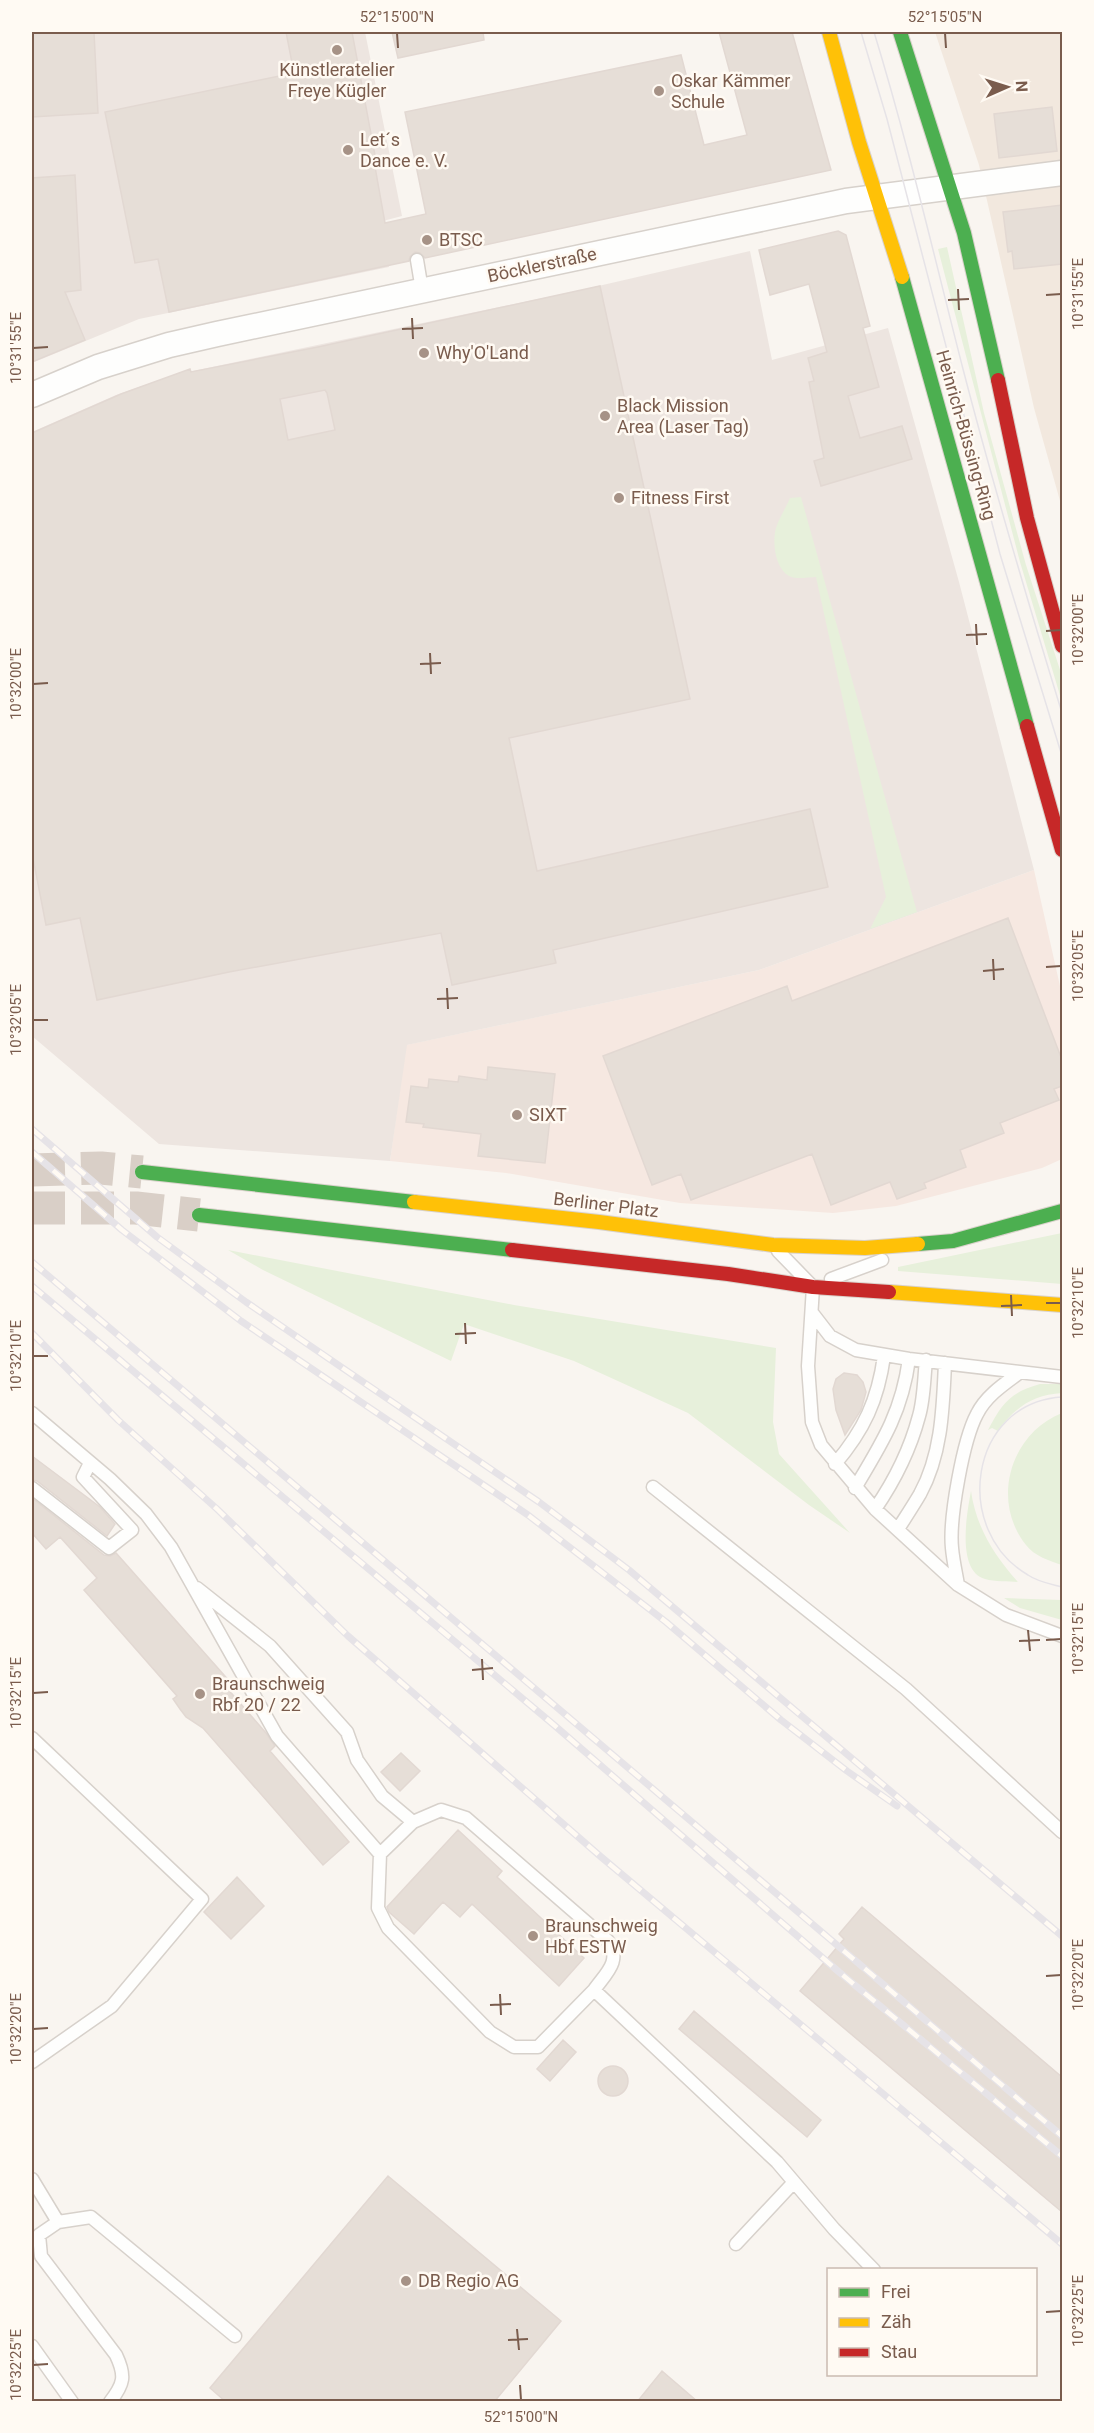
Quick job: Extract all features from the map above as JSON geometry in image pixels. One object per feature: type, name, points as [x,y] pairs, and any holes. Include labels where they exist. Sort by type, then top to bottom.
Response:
[{"type":"main road","name":"Heinrich-Büssing-Ring","points":[[829,32],[859,142],[878,197],[960,480],[1062,850]]},
{"type":"main road","name":"Heinrich-Büssing-Ring","points":[[900,32],[951,188],[981,301],[1013,461],[1032,542],[1062,646]]},
{"type":"main road","name":"Berliner Platz","points":[[142,1172],[588,1221],[773,1245],[865,1248],[952,1241],[1062,1212]]},
{"type":"main road","points":[[199,1215],[728,1274],[813,1287],[1062,1305]]},
{"type":"street","name":"Böcklerstraße","points":[[32,395],[98,367],[169,345],[422,290],[834,203],[1062,173]]},
{"type":"lane","points":[[417,260],[422,290]]},
{"type":"lane","points":[[813,1287],[865,1265],[952,1241]]},
{"type":"lane","points":[[773,1245],[813,1287],[808,1366],[812,1422],[820,1445],[875,1509],[958,1585],[1006,1614],[1062,1636]]},
{"type":"lane","points":[[813,1314],[830,1336],[856,1350],[884,1356],[1062,1377]]},
{"type":"lane","points":[[835,1464],[856,1439],[867,1418],[880,1385],[884,1356]]},
{"type":"lane","points":[[855,1488],[900,1406],[909,1359]]},
{"type":"lane","points":[[875,1509],[894,1482],[911,1442],[920,1415],[927,1360]]},
{"type":"lane","points":[[898,1529],[921,1492],[931,1468],[942,1418],[945,1363]]},
{"type":"lane","points":[[958,1585],[951,1547],[956,1495],[965,1445],[977,1413],[992,1394],[1019,1372]]},
{"type":"lane","points":[[32,1413],[146,1514],[171,1547],[277,1736],[380,1854],[378,1908],[388,1928],[490,2032],[514,2047],[538,2047],[594,1990],[615,1959],[615,1950],[608,1941],[466,1818],[441,1810],[413,1822],[380,1854]]},
{"type":"lane","points":[[32,1488],[109,1548],[132,1530],[83,1477],[90,1463]]},
{"type":"lane","points":[[653,1487],[906,1689],[1062,1833]]},
{"type":"lane","points":[[190,1583],[270,1646],[347,1732],[357,1760],[382,1796],[413,1822]]},
{"type":"lane","points":[[1042,1630],[1062,1631]]},
{"type":"lane","points":[[32,1738],[202,1899],[112,2007],[32,2062]]},
{"type":"lane","points":[[594,1990],[777,2162],[834,2229],[871,2268]]},
{"type":"lane","points":[[32,2179],[58,2222]]},
{"type":"lane","points":[[736,2244],[794,2182]]},
{"type":"lane","points":[[110,2402],[120,2389],[123,2378],[122,2366],[41,2256],[39,2235],[58,2222],[91,2217],[236,2336]]},
{"type":"lane","points":[[32,2346],[72,2402]]},
{"type":"shaded area","points":[[32,32],[365,32],[402,216],[379,222],[389,267],[139,319],[32,363]]},
{"type":"shaded area","points":[[935,32],[1062,32],[1062,508],[1034,408],[979,165]]},
{"type":"shaded area","points":[[750,251],[772,360],[888,328],[959,582],[1034,870],[759,970],[407,1045],[390,1161],[159,1144],[32,1036],[32,432],[116,395],[174,375],[581,290]]},
{"type":"shaded area","points":[[1034,870],[1062,995],[1062,1159],[1042,1168],[896,1206],[833,1213],[680,1203],[506,1173],[390,1161],[406,1045],[759,970]]},
{"type":"green space","points":[[947,247],[984,413],[1026,565],[1062,676],[1062,702],[1020,562],[938,249]]},
{"type":"green space","points":[[801,497],[917,912],[870,929],[886,897],[816,577],[789,576],[780,567],[776,554],[775,534],[779,520],[790,498]]},
{"type":"green space","points":[[1062,1233],[1062,1284],[898,1271],[898,1267]]},
{"type":"green space","points":[[228,1250],[514,1305],[776,1348],[773,1422],[779,1454],[850,1533],[809,1505],[688,1413],[574,1361],[464,1324],[451,1361],[263,1270]]},
{"type":"green space","points":[[1040,1384],[1062,1384],[1062,1393],[1033,1400],[1011,1415],[998,1431],[992,1428],[988,1430],[1008,1400]]},
{"type":"green space","points":[[1062,1413],[1062,1565],[1038,1555],[1026,1545],[1015,1527],[1009,1508],[1008,1489],[1011,1470],[1030,1436],[1044,1423]]},
{"type":"green space","points":[[971,1491],[977,1517],[987,1540],[1018,1582],[985,1579],[976,1574],[970,1565],[966,1526]]},
{"type":"green space","points":[[1004,1598],[1062,1600],[1062,1620],[1020,1608]]},
{"type":"building","points":[[32,32],[94,32],[98,113],[32,117]]},
{"type":"building","points":[[286,32],[352,32],[377,166],[375,167],[385,223],[426,214],[405,112],[681,55],[704,145],[747,135],[719,32],[792,32],[831,170],[425,258],[415,252],[409,261],[169,312],[158,259],[135,263],[105,112],[294,73]]},
{"type":"building","points":[[392,32],[483,32],[484,40],[398,58]]},
{"type":"building","points":[[1052,107],[1057,151],[999,158],[994,114]]},
{"type":"building","points":[[75,175],[81,290],[65,292],[85,340],[32,362],[32,178]]},
{"type":"building","points":[[1062,205],[1062,264],[1014,269],[1012,251],[1008,252],[1003,212]]},
{"type":"building","points":[[838,231],[846,235],[870,326],[863,328],[879,387],[848,396],[860,438],[902,426],[912,459],[821,486],[814,461],[824,458],[809,382],[814,381],[808,358],[827,352],[809,284],[770,295],[759,250]]},
{"type":"building","points":[[600,286],[690,699],[509,738],[537,871],[810,809],[828,887],[553,950],[556,963],[452,985],[441,933],[229,972],[97,1000],[80,918],[46,925],[32,853],[32,433],[121,394],[190,369],[191,372]],"holes":[[[325,390],[335,430],[288,440],[280,399]]]},
{"type":"building","points":[[1008,918],[1062,1060],[1062,1086],[1054,1089],[1059,1100],[1000,1123],[1004,1133],[960,1150],[966,1167],[924,1183],[926,1188],[897,1199],[890,1182],[831,1205],[812,1154],[691,1200],[681,1174],[652,1185],[603,1056],[787,986],[792,1001]]},
{"type":"building","name":"SIXT","points":[[488,1067],[555,1074],[545,1163],[478,1156],[481,1134],[423,1127],[424,1124],[406,1122],[411,1086],[428,1088],[429,1079],[458,1082],[459,1076],[487,1080]]},
{"type":"building","points":[[844,1373],[857,1375],[863,1382],[866,1392],[861,1410],[845,1435],[836,1410],[833,1389],[836,1379]]},
{"type":"building","points":[[32,1456],[100,1507],[115,1524],[107,1536],[37,1481],[32,1480]]},
{"type":"building","points":[[32,1498],[104,1555],[110,1556],[116,1553],[231,1683],[226,1687],[275,1746],[270,1751],[349,1842],[323,1865],[203,1728],[186,1717],[173,1699],[177,1696],[84,1590],[97,1578],[60,1537],[46,1549],[32,1533]]},
{"type":"building","points":[[401,1753],[420,1771],[400,1791],[381,1772]]},
{"type":"building","points":[[458,1830],[502,1871],[497,1877],[584,1958],[559,1986],[472,1904],[460,1917],[443,1902],[414,1934],[389,1912],[387,1907]]},
{"type":"building","points":[[237,1877],[264,1906],[231,1939],[204,1912]]},
{"type":"building","points":[[862,1907],[1062,2077],[1062,2212],[800,1991],[844,1939],[839,1934]]},
{"type":"building","points":[[694,2011],[821,2120],[807,2137],[679,2029]]},
{"type":"building","points":[[563,2040],[576,2052],[550,2081],[537,2069]]},
{"type":"building","points":[[613,2066],[619,2067],[627,2075],[627,2087],[619,2095],[613,2096],[607,2095],[599,2087],[598,2081],[599,2075],[607,2067]]},
{"type":"building","name":"DB Regio AG","points":[[388,2176],[561,2321],[494,2402],[226,2402],[210,2388]]},
{"type":"building","points":[[662,2371],[698,2402],[637,2402]]},
{"type":"tunnel","points":[[32,1170],[101,1168],[142,1172]]},
{"type":"tunnel","points":[[32,1208],[136,1208],[199,1215]]},
{"type":"tram line","points":[[861,32],[887,119],[1000,554],[1062,756]]},
{"type":"tram line","points":[[874,32],[986,456],[1062,713]]},
{"type":"tram line","points":[[1062,1397],[1030,1405],[1006,1421],[990,1444],[981,1472],[981,1501],[988,1529],[1004,1555],[1028,1575],[1062,1587]]},
{"type":"railway","points":[[32,1129],[157,1237],[246,1302],[539,1502],[629,1570],[1062,1936]]},
{"type":"railway","points":[[32,1152],[122,1230],[241,1321],[528,1515],[666,1622],[781,1720],[897,1806]]},
{"type":"railway","points":[[32,1262],[1062,2136]]},
{"type":"railway","points":[[32,1286],[554,1725],[839,1972],[1062,2156]]},
{"type":"railway","points":[[32,1333],[118,1420],[217,1509],[348,1636],[600,1856],[1062,2244]]},
{"type":"traffic: fast","points":[[900,32],[964,233],[998,380]]},
{"type":"traffic: fast","points":[[902,277],[1027,726]]},
{"type":"traffic: fast","points":[[142,1172],[414,1202]]},
{"type":"traffic: fast","points":[[918,1244],[953,1241],[1062,1211]]},
{"type":"traffic: fast","points":[[199,1215],[512,1250]]},
{"type":"traffic: slow","points":[[829,32],[859,142],[902,277]]},
{"type":"traffic: slow","points":[[414,1202],[599,1222],[773,1245],[865,1248],[918,1244]]},
{"type":"traffic: slow","points":[[889,1292],[1062,1305]]},
{"type":"traffic: jam","points":[[998,380],[1027,518],[1062,646]]},
{"type":"traffic: jam","points":[[1027,726],[1062,850]]},
{"type":"traffic: jam","points":[[512,1250],[728,1274],[813,1287],[889,1292]]},
{"type":"place","name":"Künstleratelier Freye Kügler","points":[[337,50]]},
{"type":"place","name":"Oskar Kämmer Schule","points":[[659,91]]},
{"type":"place","name":"Let´s Dance e. V.","points":[[348,150]]},
{"type":"place","name":"BTSC","points":[[427,240]]},
{"type":"place","name":"Why'O'Land","points":[[424,353]]},
{"type":"place","name":"Black Mission Area (Laser Tag)","points":[[605,416]]},
{"type":"place","name":"Fitness First","points":[[619,498]]},
{"type":"place","name":"SIXT","points":[[517,1115]]},
{"type":"place","name":"Braunschweig Rbf 20 / 22","points":[[200,1694]]},
{"type":"place","name":"Braunschweig Hbf ESTW","points":[[533,1936]]},
{"type":"place","name":"DB Regio AG","points":[[406,2281]]}]
